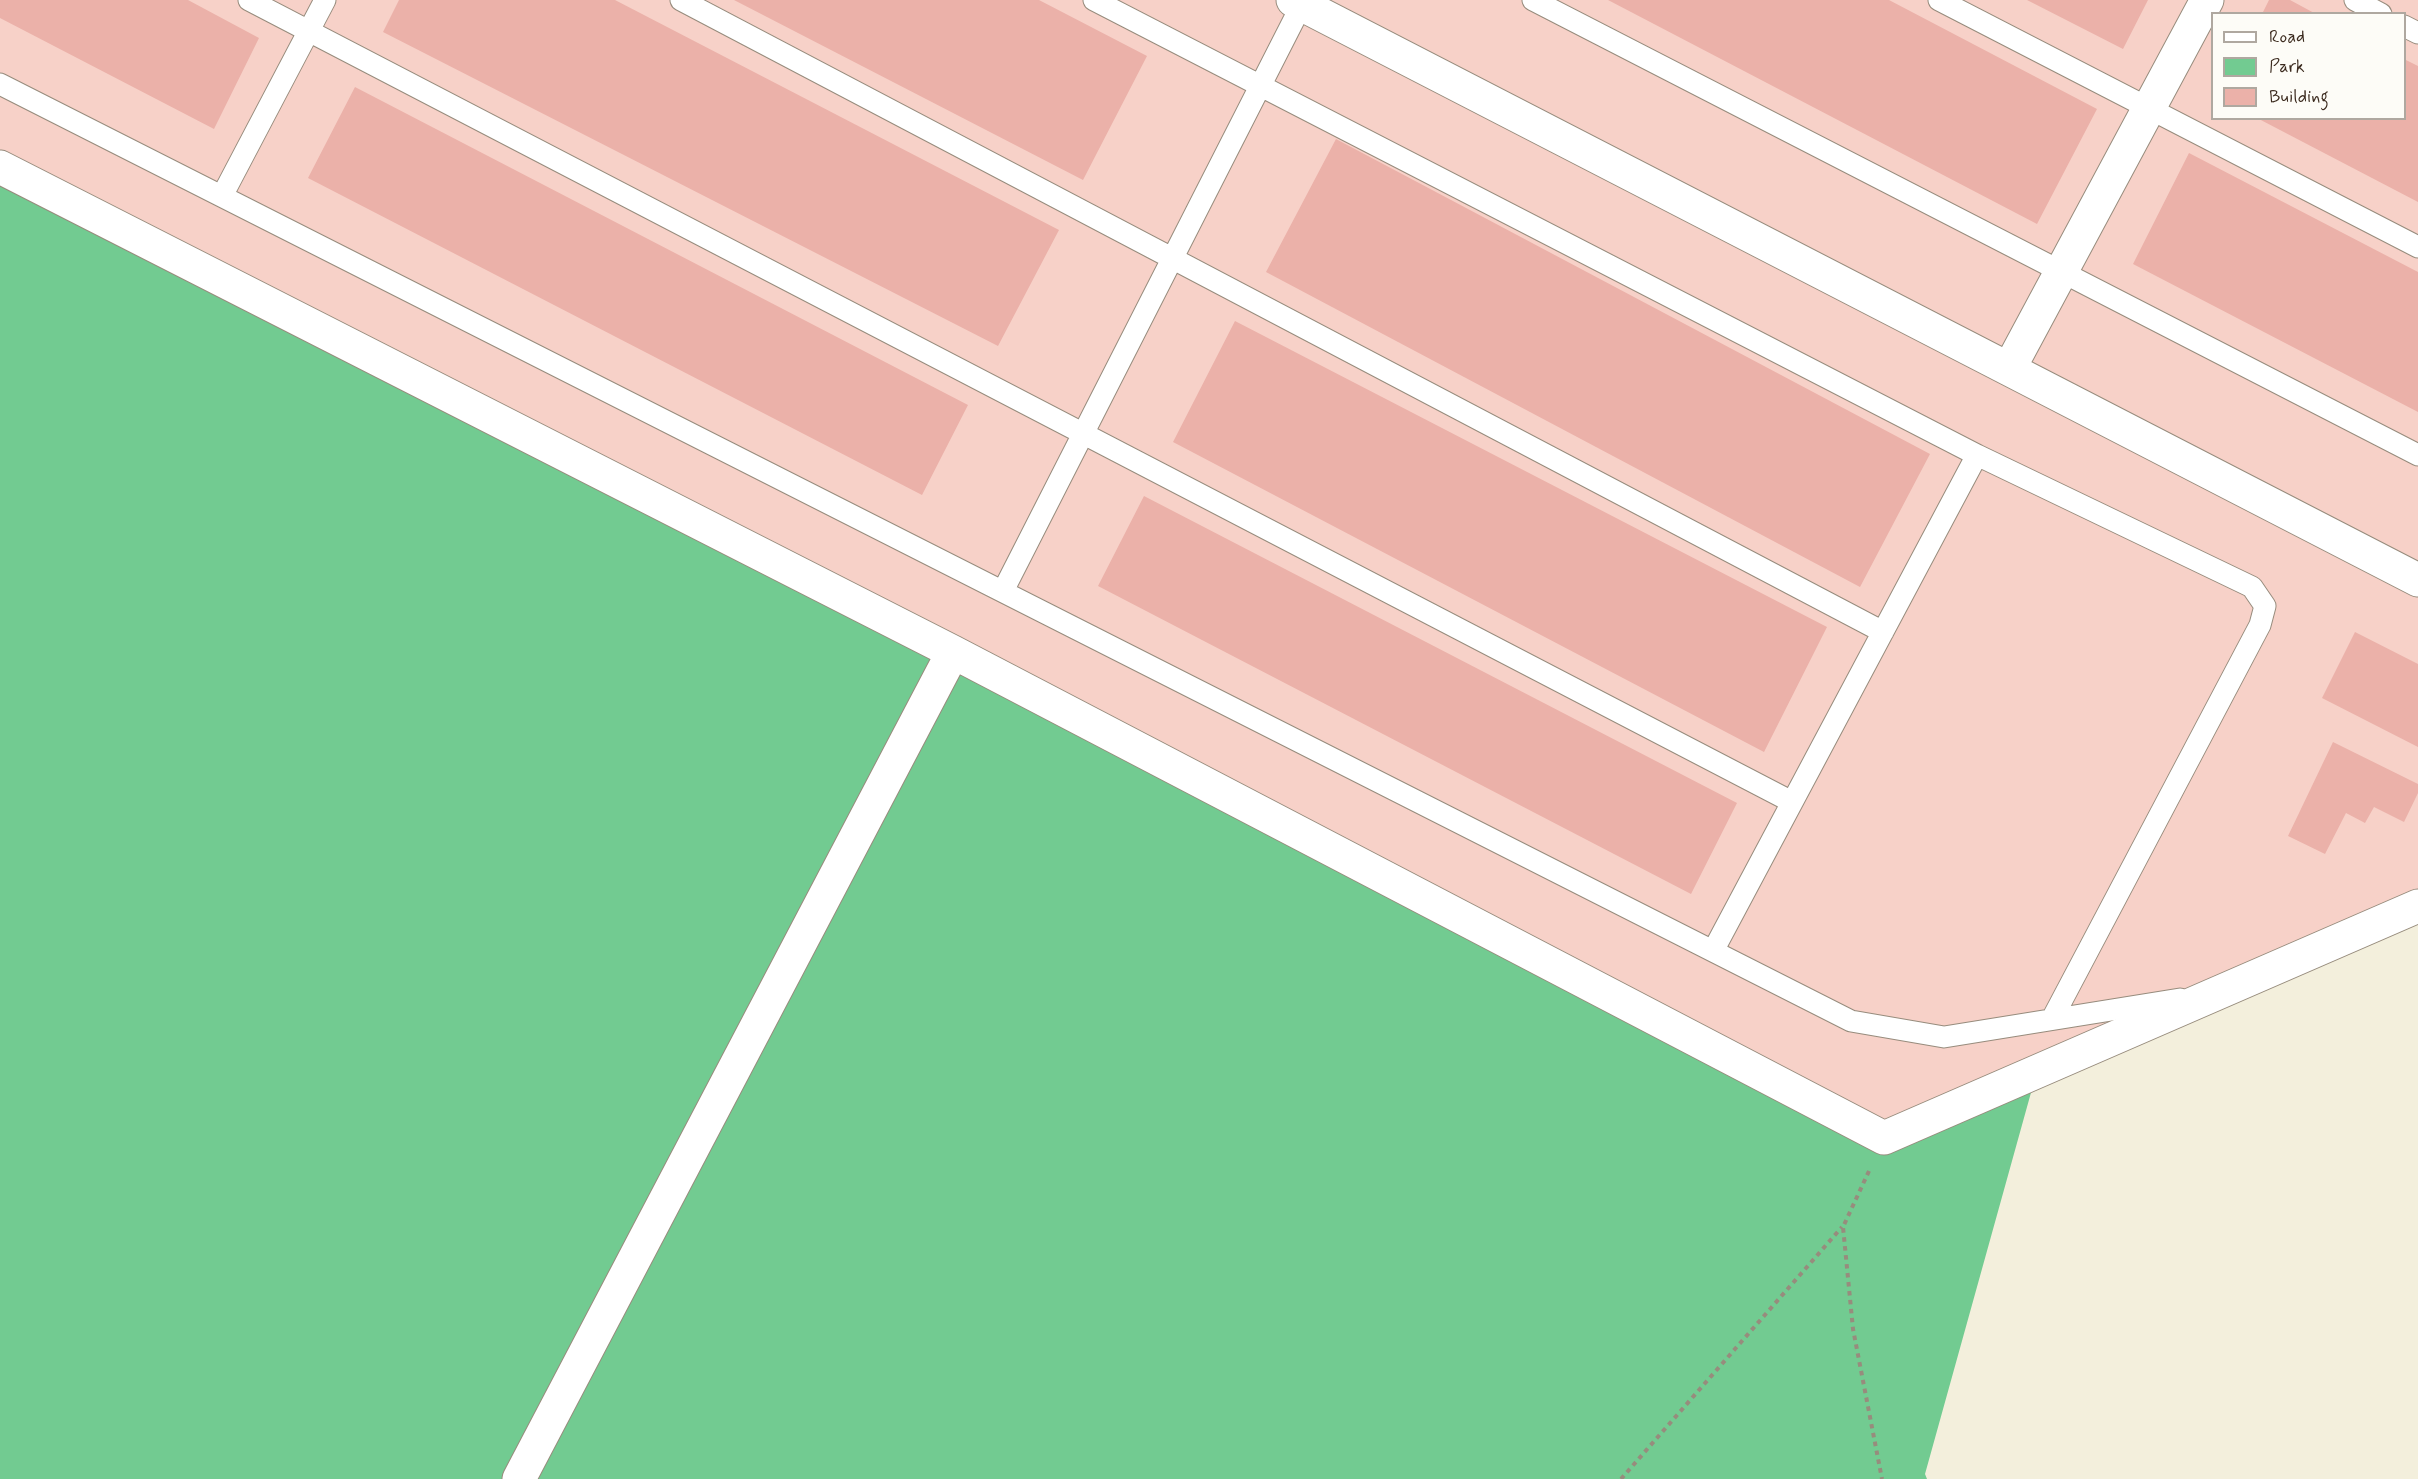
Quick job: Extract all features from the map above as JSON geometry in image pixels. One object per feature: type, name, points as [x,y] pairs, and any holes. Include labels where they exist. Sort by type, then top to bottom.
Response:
[{"type":"street","points":[[2009,369],[2207,0]]},
{"type":"street","points":[[1300,2],[2418,580]]},
{"type":"street","points":[[0,167],[953,652],[1884,1138],[2418,906]]},
{"type":"street","points":[[519,1479],[953,652]]},
{"type":"lane","points":[[249,0],[1792,802]]},
{"type":"lane","points":[[222,196],[325,0]]},
{"type":"lane","points":[[681,0],[1883,632]]},
{"type":"lane","points":[[1094,0],[1977,455],[2252,587],[2265,606],[2260,624],[2052,1019]]},
{"type":"lane","points":[[1533,0],[2418,454]]},
{"type":"lane","points":[[1939,0],[2418,247]]},
{"type":"lane","points":[[2355,0],[2377,12]]},
{"type":"lane","points":[[1003,591],[1260,86],[1300,2]]},
{"type":"lane","points":[[0,84],[1851,1021],[1944,1037],[2219,992]]},
{"type":"lane","points":[[1713,951],[1977,455]]},
{"type":"path","points":[[1621,1479],[1843,1227],[1884,1138]]},
{"type":"path","points":[[1843,1227],[1853,1329],[1882,1479]]},
{"type":"shaded area","points":[[0,0],[2418,0],[2418,906],[1884,1138],[0,167]]},
{"type":"green space","points":[[0,167],[1884,1137],[2037,1071],[1925,1474],[1927,1479],[0,1479]]},
{"type":"building","points":[[0,0],[188,0],[259,38],[214,129],[0,18]]},
{"type":"building","points":[[399,0],[615,0],[1059,230],[998,346],[383,32]]},
{"type":"building","points":[[734,0],[1039,0],[1147,56],[1083,180]]},
{"type":"building","points":[[1608,0],[1889,0],[2097,109],[2037,224]]},
{"type":"building","points":[[2027,0],[2148,0],[2123,49]]},
{"type":"building","points":[[2269,0],[2290,0],[2312,12],[2263,12]]},
{"type":"building","points":[[2406,60],[2418,66],[2418,202],[2261,120],[2406,120]]},
{"type":"building","points":[[355,87],[968,405],[922,495],[308,178]]},
{"type":"building","points":[[1336,139],[1930,454],[1860,587],[1266,272]]},
{"type":"building","points":[[2189,153],[2418,272],[2418,412],[2133,264]]},
{"type":"building","points":[[1235,321],[1827,627],[1764,752],[1173,442]]},
{"type":"building","points":[[1144,496],[1737,803],[1691,894],[1098,586]]},
{"type":"building","points":[[2355,632],[2418,664],[2418,747],[2322,698]]},
{"type":"building","points":[[2333,742],[2418,784],[2418,793],[2404,822],[2374,807],[2365,823],[2346,813],[2325,854],[2288,836]]}]
